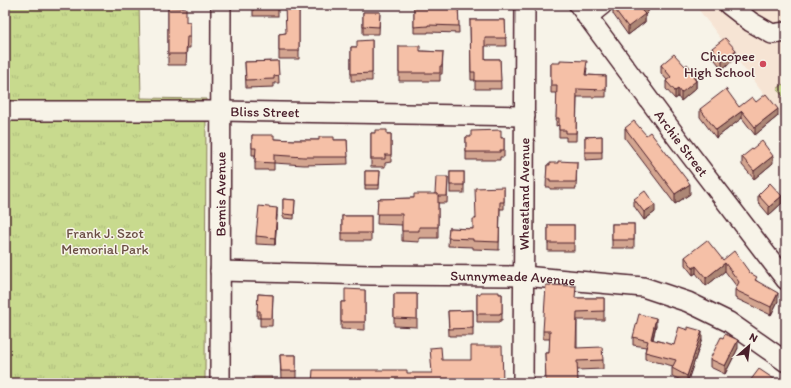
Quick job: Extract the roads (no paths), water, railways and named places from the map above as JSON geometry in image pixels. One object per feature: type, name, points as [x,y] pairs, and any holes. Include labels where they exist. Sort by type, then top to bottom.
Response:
[{"type":"street","name":"Bemis Avenue","points":[[220,383],[222,111],[221,5]]},
{"type":"street","points":[[729,5],[750,22],[772,34],[786,32]]},
{"type":"street","name":"Wheatland Avenue","points":[[523,383],[524,116],[530,6]]},
{"type":"street","name":"Archie Street","points":[[589,9],[678,139],[786,280]]},
{"type":"street","name":"Bliss Street","points":[[5,110],[222,111],[524,116]]},
{"type":"street","name":"Sunnymeade Avenue","points":[[220,272],[524,276],[643,287],[688,302],[729,322],[786,362]]},
{"type":"place","name":"Chicopee High School","points":[[763,64]]},
{"type":"park label","name":"Frank J. Szot Memorial Park","points":[[105,242]]}]
